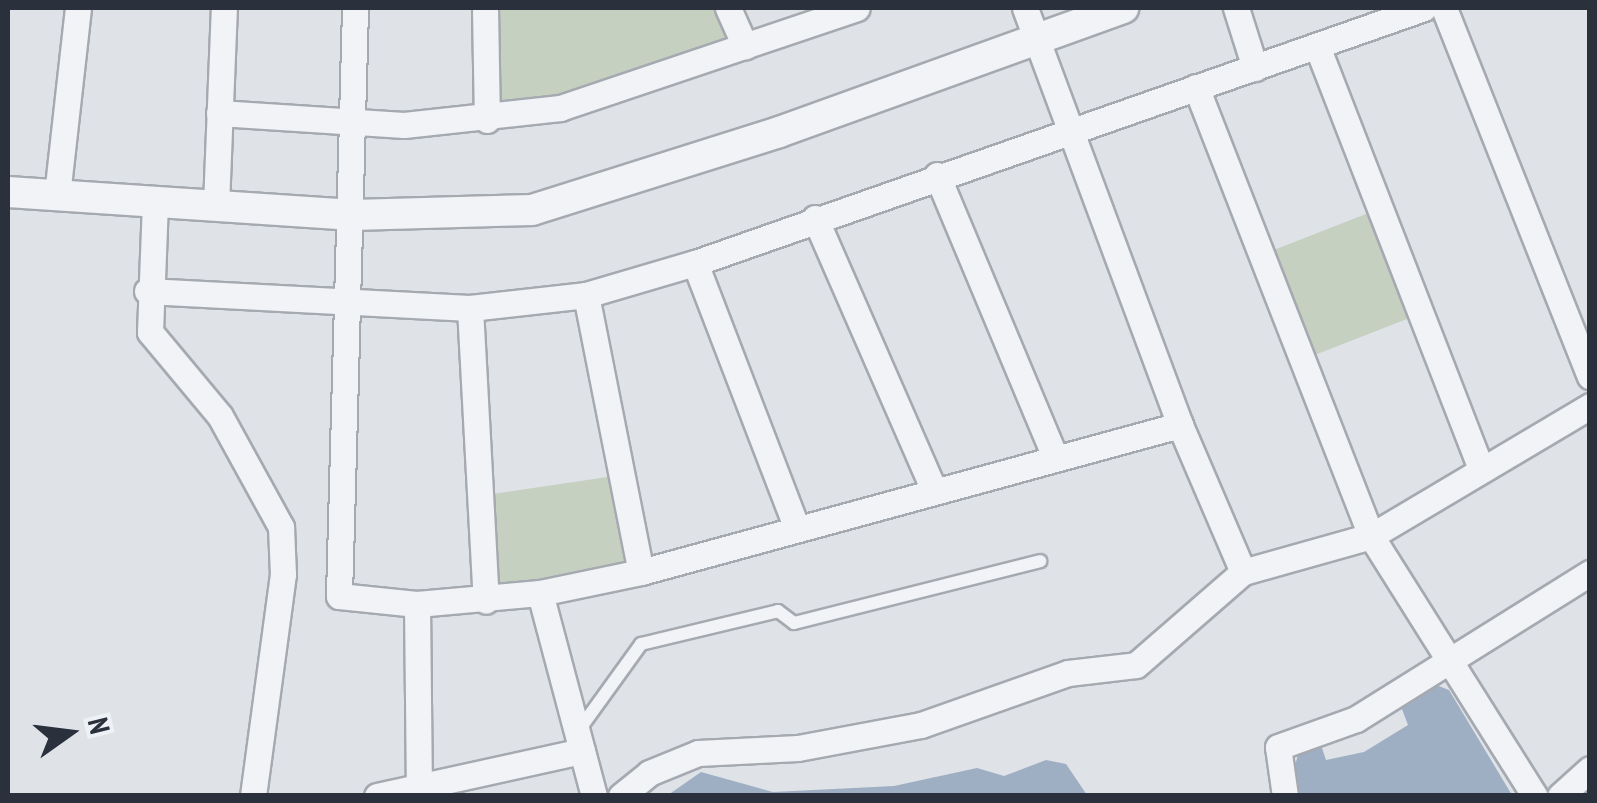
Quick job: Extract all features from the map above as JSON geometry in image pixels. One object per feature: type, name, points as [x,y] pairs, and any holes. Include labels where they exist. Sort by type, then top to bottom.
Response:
[{"type":"street","points":[[58,195],[78,8]]},
{"type":"street","points":[[216,205],[224,8]]},
{"type":"street","points":[[355,8],[353,215],[345,304],[340,596],[417,604],[540,594],[640,572],[933,488],[1180,426]]},
{"type":"street","points":[[486,8],[486,120]]},
{"type":"street","points":[[728,8],[745,46]]},
{"type":"street","points":[[219,112],[351,122],[486,120],[560,108],[857,8]]},
{"type":"street","points":[[1025,8],[1180,426],[1243,572]]},
{"type":"street","points":[[8,192],[353,215],[532,210],[605,192],[1123,8]]},
{"type":"street","points":[[1236,8],[1255,68]]},
{"type":"street","points":[[147,290],[470,308],[586,295],[695,263],[1069,128],[1424,8]]},
{"type":"street","points":[[1444,8],[1590,376]]},
{"type":"street","points":[[1317,46],[1480,468]]},
{"type":"street","points":[[1196,87],[1371,536],[1451,657],[1535,796]]},
{"type":"street","points":[[937,175],[1055,457]]},
{"type":"street","points":[[154,202],[147,290],[150,332],[220,416],[280,527],[282,574],[253,796]]},
{"type":"street","points":[[815,218],[933,488]]},
{"type":"street","points":[[695,263],[796,526]]},
{"type":"street","points":[[586,295],[640,572]]},
{"type":"street","points":[[470,308],[486,601]]},
{"type":"street","points":[[621,796],[648,773],[698,753],[798,748],[922,725],[1068,673],[1136,665],[1243,572],[1371,536],[1590,406]]},
{"type":"street","points":[[1285,796],[1278,747],[1356,718],[1590,573]]},
{"type":"street","points":[[540,594],[594,796]]},
{"type":"street","points":[[417,604],[419,787]]},
{"type":"street","points":[[377,796],[580,741]]},
{"type":"street","points":[[1560,796],[1590,769]]},
{"type":"lane","points":[[580,741],[641,644],[778,611],[794,623],[1040,561]]},
{"type":"green space","points":[[497,8],[718,8],[733,41],[560,99],[495,109]]},
{"type":"green space","points":[[1371,212],[1412,317],[1307,358],[1266,253]]},
{"type":"green space","points":[[614,476],[633,564],[491,588],[486,495]]},
{"type":"water","points":[[1436,685],[1449,690],[1512,795],[1300,795],[1295,765],[1299,752],[1321,745],[1326,760],[1364,752],[1408,725],[1400,704]]},
{"type":"water","points":[[1046,760],[1066,764],[1087,795],[668,795],[701,772],[773,792],[894,786],[977,768],[1004,776]]},
{"type":"waterway","points":[[1587,796],[1590,793]]}]
